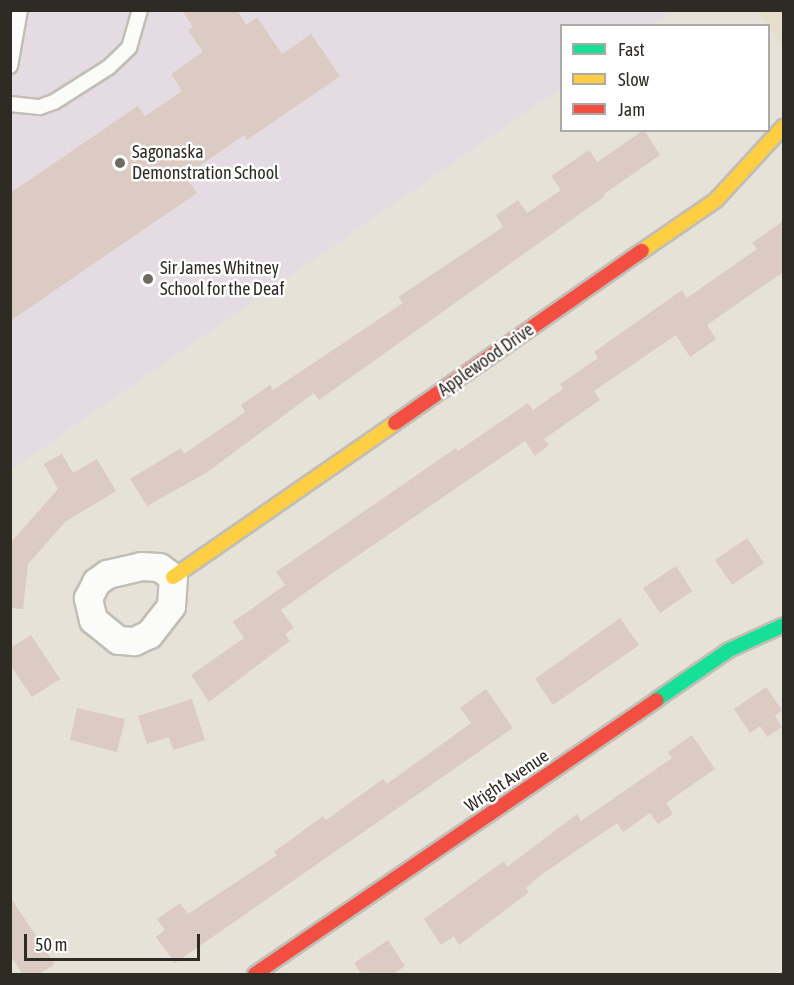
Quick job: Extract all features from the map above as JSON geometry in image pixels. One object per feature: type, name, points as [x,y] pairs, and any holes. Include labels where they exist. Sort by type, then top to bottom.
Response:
[{"type":"street","name":"Applewood Drive","points":[[173,577],[716,200],[783,126]]},
{"type":"street","name":"Wright Avenue","points":[[255,975],[729,650],[783,625]]},
{"type":"lane","points":[[10,66],[20,10]]},
{"type":"lane","points":[[10,104],[40,107],[54,102],[109,67],[129,48],[140,10]]},
{"type":"shaded area","name":"Sir James Whitney School for the Deaf","points":[[11,11],[674,11],[654,24],[560,24],[560,89],[11,470]]},
{"type":"shaded area","points":[[759,11],[783,11],[783,47],[770,24]]},
{"type":"building","name":"Sagonaska Demonstration School","points":[[182,10],[237,10],[246,25],[257,17],[282,54],[311,34],[340,76],[247,140],[244,135],[185,176],[197,193],[10,321],[10,193],[138,106],[145,116],[182,91],[171,74],[203,52],[188,30],[193,27]]},
{"type":"building","points":[[641,132],[645,132],[660,155],[319,400],[314,393],[206,473],[147,506],[130,479],[181,448],[184,454],[245,412],[241,405],[270,385],[273,390],[403,303],[398,297],[503,227],[496,215],[518,200],[527,213],[561,190],[551,176],[589,150],[597,162]]},
{"type":"building","points":[[783,221],[783,272],[707,325],[716,339],[690,357],[676,335],[594,391],[600,400],[544,439],[549,445],[535,456],[525,441],[334,572],[281,610],[294,628],[285,634],[290,641],[209,702],[191,675],[244,638],[233,622],[285,585],[276,572],[456,448],[458,451],[528,403],[533,410],[563,389],[560,384],[598,358],[594,352],[682,290],[687,298],[757,249],[752,243]]},
{"type":"building","points":[[62,454],[73,473],[97,459],[116,491],[65,522],[28,564],[23,609],[10,608],[10,543],[58,489],[44,464]]},
{"type":"building","points":[[747,538],[764,563],[732,585],[715,560]]},
{"type":"building","points":[[676,566],[692,591],[660,613],[643,588]]},
{"type":"building","points":[[620,618],[639,645],[553,705],[535,679]]},
{"type":"building","points":[[31,635],[60,679],[32,697],[10,665],[10,648]]},
{"type":"building","points":[[766,687],[782,710],[775,716],[782,727],[767,737],[760,726],[750,733],[734,709]]},
{"type":"building","points":[[486,689],[513,728],[175,963],[156,937],[165,930],[157,919],[180,903],[188,914],[277,855],[274,852],[323,816],[326,820],[383,779],[387,784],[471,723],[460,708]]},
{"type":"building","points":[[192,699],[205,740],[173,750],[169,737],[147,744],[138,716]]},
{"type":"building","points":[[77,708],[125,719],[117,752],[70,740]]},
{"type":"building","points":[[692,735],[715,769],[666,803],[673,814],[658,824],[650,813],[623,832],[617,823],[541,875],[526,888],[529,892],[459,945],[454,936],[441,945],[424,919],[504,861],[507,867],[577,814],[581,821],[672,758],[668,752]]},
{"type":"building","points":[[10,897],[55,964],[38,975],[23,975],[10,955]]},
{"type":"building","points":[[388,940],[405,966],[392,975],[362,975],[354,963]]},
{"type":"traffic: fast","points":[[656,700],[729,650],[784,625]]},
{"type":"traffic: slow","points":[[642,251],[716,200],[784,126]]},
{"type":"traffic: slow","points":[[173,577],[395,423]]},
{"type":"traffic: jam","points":[[395,423],[642,251]]},
{"type":"traffic: jam","points":[[255,974],[656,700]]},
{"type":"place","name":"Sagonaska Demonstration School","points":[[120,163]]},
{"type":"place","name":"Sir James Whitney School for the Deaf","points":[[148,279]]}]
